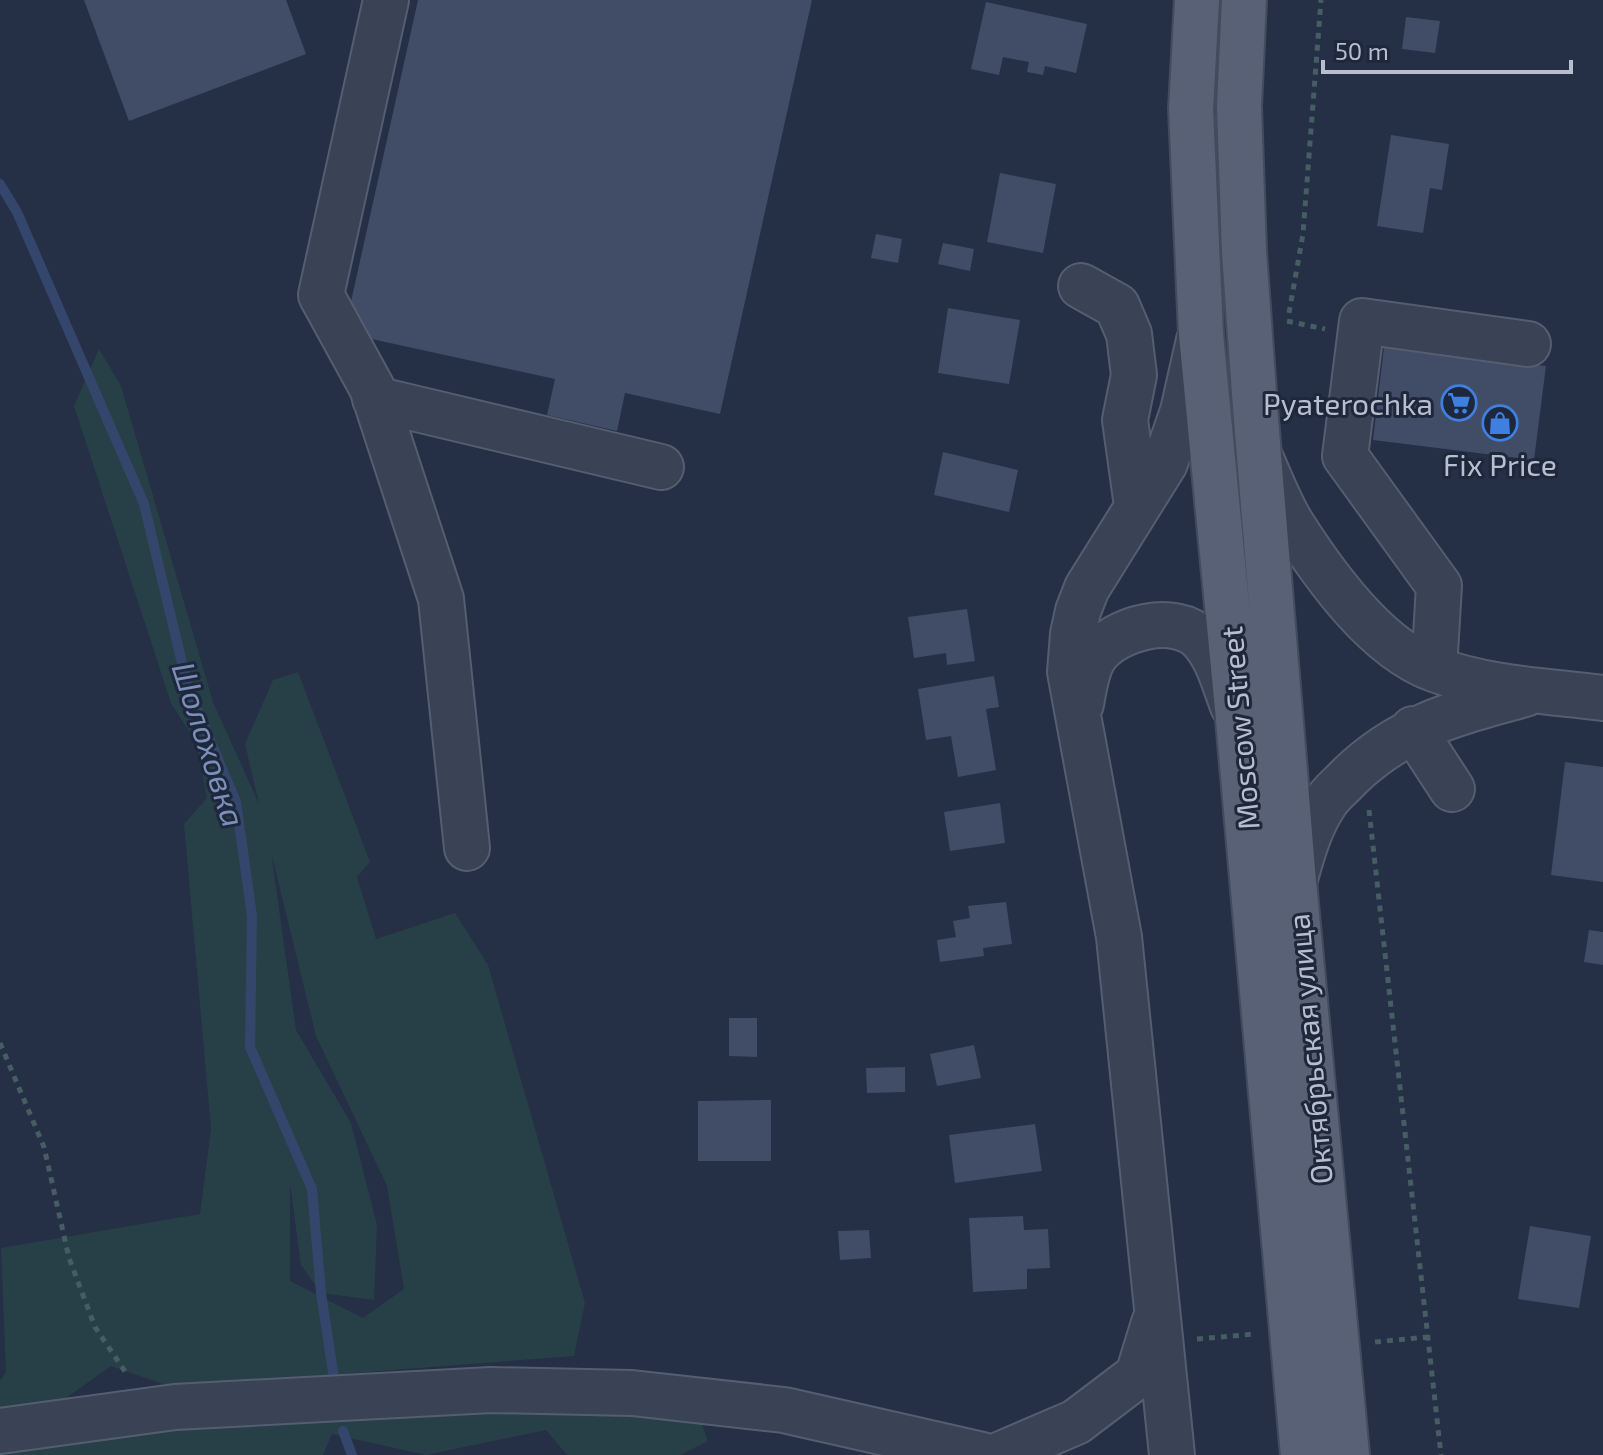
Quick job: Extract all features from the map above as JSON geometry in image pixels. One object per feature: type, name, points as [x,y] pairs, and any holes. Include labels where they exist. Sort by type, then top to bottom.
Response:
[{"type":"main road","name":"Moscow Street","points":[[1197,0],[1191,109],[1201,334],[1303,1455]]},
{"type":"main road","name":"Moscow Street","points":[[1244,0],[1239,106],[1244,252],[1275,644]]},
{"type":"main road","name":"Октябрьская улица","points":[[1275,644],[1347,1455]]},
{"type":"street","points":[[386,0],[321,295],[375,399],[441,599],[467,848]]},
{"type":"street","points":[[1081,286],[1117,306],[1129,334],[1134,375],[1125,420],[1137,506]]},
{"type":"street","points":[[1434,669],[1439,586],[1345,456],[1362,321],[1528,344]]},
{"type":"street","points":[[1172,1455],[1119,937],[1078,722],[1070,653],[1078,611],[1087,588],[1165,463],[1175,439],[1201,334]]},
{"type":"street","points":[[375,399],[661,467]]},
{"type":"street","points":[[1260,457],[1291,522],[1348,601],[1376,633],[1408,658],[1466,678],[1603,698]]},
{"type":"street","points":[[1078,722],[1084,685],[1094,657],[1109,642],[1128,631],[1159,625],[1178,627],[1199,636],[1213,654],[1238,719]]},
{"type":"street","points":[[1294,882],[1308,835],[1326,800],[1361,765],[1413,729],[1442,717],[1539,690]]},
{"type":"street","points":[[1413,729],[1452,789]]},
{"type":"street","points":[[999,1455],[1076,1422],[1138,1375],[1158,1313]]},
{"type":"street","points":[[0,1431],[175,1407],[491,1390],[632,1393],[784,1410],[982,1455]]},
{"type":"path","points":[[1369,808],[1441,1455]]},
{"type":"path","points":[[0,1043],[44,1147],[69,1258],[95,1327]]},
{"type":"path","points":[[1197,1339],[1268,1333]]},
{"type":"path","points":[[1374,1342],[1428,1337]]},
{"type":"green space","points":[[99,349],[121,386],[213,702],[259,804],[245,744],[273,680],[298,672],[370,862],[357,877],[376,939],[455,913],[488,965],[585,1303],[574,1356],[172,1387],[111,1366],[55,1406],[0,1414],[0,1381],[6,1372],[1,1248],[200,1214],[211,1129],[184,824],[207,798],[197,744],[171,703],[74,406]],"holes":[[[271,852],[316,1036],[387,1186],[404,1289],[363,1318],[290,1281],[290,1184],[301,1265],[321,1293],[374,1300],[377,1225],[351,1123],[296,1030]]]},
{"type":"green space","points":[[489,1393],[697,1411],[708,1441],[680,1455],[567,1455],[546,1430],[426,1455],[332,1434],[323,1455],[0,1455],[0,1440]]},
{"type":"building","points":[[84,0],[286,0],[306,54],[129,121]]},
{"type":"building","points":[[418,0],[812,0],[720,414],[625,393],[617,431],[547,415],[555,379],[344,333]]},
{"type":"building","points":[[986,2],[1087,24],[1076,73],[1045,66],[1043,75],[1027,72],[1029,62],[1003,57],[999,75],[971,69]]},
{"type":"building","points":[[1406,17],[1440,21],[1435,53],[1402,49]]},
{"type":"building","points":[[1391,135],[1449,144],[1442,190],[1430,188],[1423,233],[1377,226]]},
{"type":"building","points":[[1000,173],[1056,184],[1043,253],[987,242]]},
{"type":"building","points":[[876,234],[902,239],[898,263],[871,258]]},
{"type":"building","points":[[943,243],[974,249],[970,271],[938,264]]},
{"type":"building","points":[[948,308],[1020,320],[1009,384],[938,373]]},
{"type":"building","name":"Pyaterochka","points":[[1384,347],[1546,366],[1534,460],[1373,440]]},
{"type":"building","points":[[943,452],[1018,470],[1009,512],[934,495]]},
{"type":"building","points":[[967,609],[975,661],[947,665],[946,653],[914,658],[908,617]]},
{"type":"building","points":[[994,676],[999,707],[986,709],[996,770],[958,777],[951,736],[926,740],[918,689]]},
{"type":"building","points":[[1565,762],[1603,767],[1603,882],[1551,875]]},
{"type":"building","points":[[1000,803],[1005,843],[950,851],[944,812]]},
{"type":"building","points":[[1006,902],[1012,944],[983,948],[984,956],[940,962],[937,940],[956,937],[953,921],[970,918],[968,906]]},
{"type":"building","points":[[1589,930],[1603,932],[1603,965],[1584,962]]},
{"type":"building","points":[[729,1018],[757,1018],[757,1057],[729,1056]]},
{"type":"building","points":[[974,1045],[981,1078],[937,1086],[930,1054]]},
{"type":"building","points":[[905,1067],[905,1092],[867,1093],[866,1068]]},
{"type":"building","points":[[771,1100],[771,1161],[698,1161],[698,1101]]},
{"type":"building","points":[[1035,1124],[1042,1171],[955,1183],[949,1135]]},
{"type":"building","points":[[1023,1216],[1024,1230],[1048,1229],[1050,1268],[1027,1269],[1027,1289],[973,1292],[969,1218]]},
{"type":"building","points":[[1530,1226],[1591,1236],[1579,1308],[1518,1299]]},
{"type":"building","points":[[869,1230],[871,1258],[840,1260],[838,1231]]},
{"type":"waterway","name":"Шолоховка","points":[[0,184],[17,212],[144,504],[188,688],[236,802],[252,916],[250,1047],[312,1189],[321,1293],[333,1372]]},
{"type":"waterway","name":"Шолоховка","points":[[343,1431],[352,1455]]},
{"type":"place","name":"Pyaterochka","points":[[1459,403]]},
{"type":"place","name":"Fix Price","points":[[1500,423]]}]
